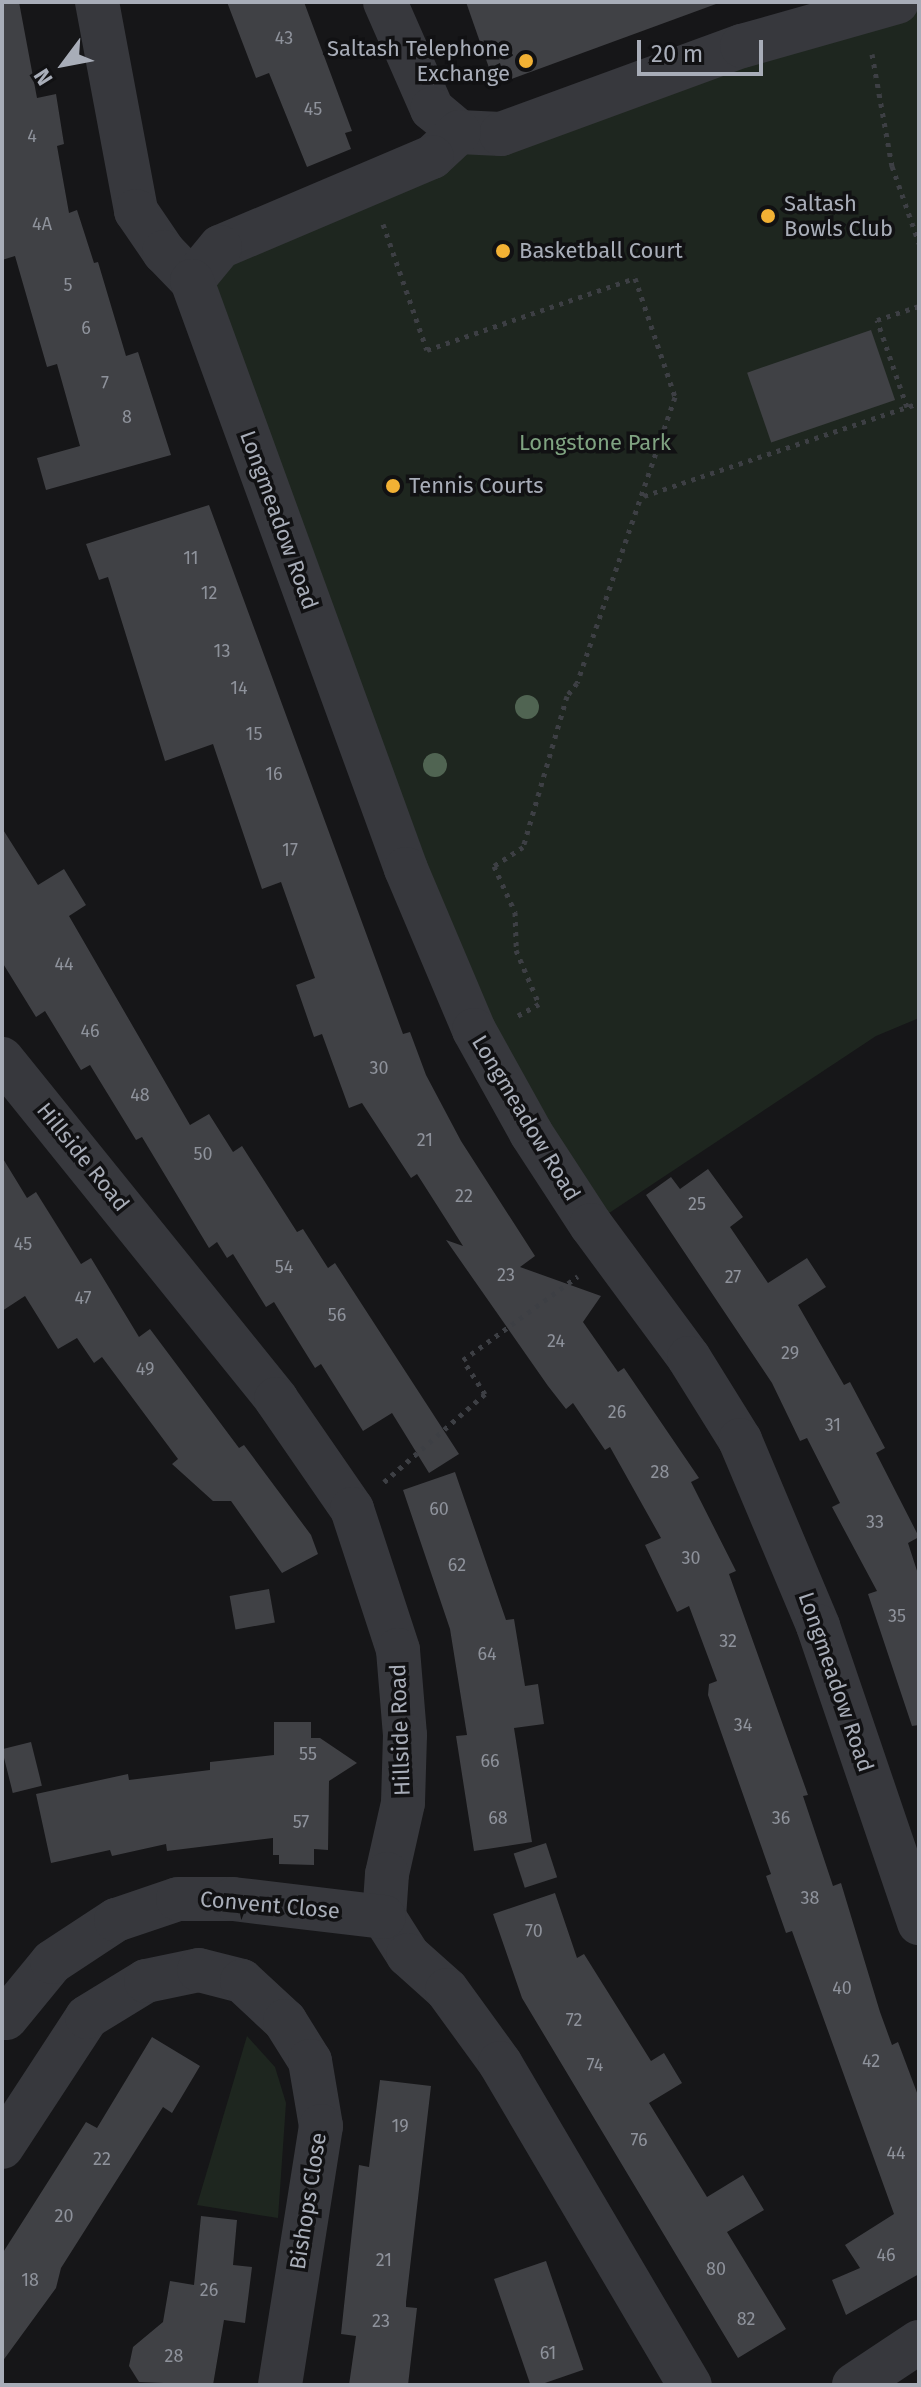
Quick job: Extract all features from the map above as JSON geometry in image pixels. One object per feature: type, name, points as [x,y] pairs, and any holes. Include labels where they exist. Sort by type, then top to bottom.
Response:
[{"type":"street","name":"Longmeadow Road","points":[[97,2],[136,211],[164,252],[192,281],[406,869],[474,1030],[531,1133],[689,1358],[740,1440],[818,1626],[919,1923]]},
{"type":"street","points":[[385,2],[432,109],[459,132],[501,134],[742,46],[897,2]]},
{"type":"street","points":[[192,281],[220,247],[432,157],[459,132]]},
{"type":"street","name":"Hillside Road","points":[[2,1059],[276,1399],[352,1509],[398,1650],[404,1721],[403,1803],[387,1874],[384,1917]]},
{"type":"street","name":"Convent Close","points":[[6,2018],[52,1962],[116,1920],[178,1899],[233,1899],[384,1917]]},
{"type":"street","points":[[384,1917],[408,1955],[447,1990],[500,2063],[690,2385]]},
{"type":"street","name":"Bishops Close","points":[[2,2147],[87,2017],[146,1981],[199,1970],[242,1981],[285,2021],[310,2061],[321,2126],[280,2385]]},
{"type":"street","points":[[854,2385],[919,2342]]},
{"type":"path","points":[[881,45],[872,54],[875,81],[892,166],[919,243]]},
{"type":"path","points":[[370,185],[427,350],[635,278],[675,397],[577,683],[567,696],[523,847],[494,866],[515,912],[516,950],[539,1004]]},
{"type":"path","points":[[907,407],[877,320],[919,306]]},
{"type":"path","points":[[643,497],[919,403]]},
{"type":"path","points":[[384,1481],[485,1394],[463,1360],[612,1252]]},
{"type":"green space","name":"Longstone Park","points":[[897,2],[919,2],[919,1018],[876,1036],[591,1225],[531,1133],[192,281],[370,185]]},
{"type":"green space","points":[[247,2036],[275,2067],[286,2103],[278,2218],[197,2205]]},
{"type":"building","points":[[2,2],[19,2],[37,98],[56,94],[64,144],[57,146],[69,213],[77,210],[94,263],[98,262],[126,356],[138,352],[171,455],[46,490],[37,458],[80,446],[57,364],[47,367],[15,256],[2,260]]},
{"type":"building","points":[[227,2],[304,2],[352,131],[345,133],[351,149],[307,167],[269,73],[256,78]]},
{"type":"building","name":"Saltash Telephone Exchange","points":[[466,2],[715,2],[716,4],[495,85]]},
{"type":"building","points":[[871,330],[895,400],[771,443],[747,373]]},
{"type":"building","points":[[209,505],[403,1034],[410,1032],[426,1075],[461,1141],[535,1256],[520,1267],[601,1296],[583,1322],[618,1372],[624,1368],[699,1478],[691,1482],[736,1571],[729,1574],[808,1795],[803,1796],[833,1886],[841,1883],[880,2012],[892,2045],[898,2042],[919,2098],[919,2274],[846,2315],[832,2280],[860,2268],[845,2245],[894,2214],[792,1931],[786,1933],[766,1876],[771,1874],[708,1695],[709,1684],[717,1681],[689,1606],[677,1612],[645,1545],[661,1538],[610,1447],[605,1450],[573,1403],[566,1409],[446,1240],[463,1246],[417,1174],[411,1178],[362,1103],[349,1108],[322,1034],[314,1037],[296,985],[315,978],[281,882],[262,889],[213,744],[165,761],[108,577],[99,580],[86,544]]},
{"type":"building","points":[[2,828],[38,885],[64,869],[86,905],[69,916],[190,1125],[209,1114],[233,1152],[242,1146],[297,1232],[303,1229],[328,1268],[335,1263],[459,1454],[429,1473],[392,1413],[363,1431],[321,1364],[315,1368],[274,1302],[266,1307],[233,1254],[227,1258],[217,1242],[209,1248],[142,1137],[136,1140],[90,1065],[81,1070],[45,1011],[36,1017],[2,962]]},
{"type":"building","points":[[2,1157],[27,1198],[36,1192],[81,1264],[91,1258],[139,1337],[150,1329],[239,1448],[244,1445],[311,1535],[318,1554],[282,1573],[231,1501],[213,1501],[172,1464],[178,1459],[102,1357],[94,1363],[77,1338],[58,1349],[25,1296],[2,1311]]},
{"type":"building","points":[[708,1169],[743,1217],[730,1227],[768,1283],[807,1258],[826,1287],[798,1305],[844,1385],[850,1382],[885,1448],[876,1453],[919,1537],[908,1543],[919,1577],[919,1725],[912,1726],[868,1594],[877,1591],[832,1507],[840,1503],[807,1438],[800,1441],[772,1383],[646,1195],[671,1177],[680,1189]]},
{"type":"building","points":[[455,1472],[506,1620],[514,1619],[525,1686],[538,1684],[544,1724],[514,1728],[532,1842],[474,1851],[456,1736],[467,1735],[450,1629],[403,1490]]},
{"type":"building","points":[[269,1589],[275,1622],[236,1629],[230,1596]]},
{"type":"building","points":[[274,1722],[311,1722],[311,1738],[320,1738],[357,1763],[329,1781],[328,1850],[314,1849],[314,1865],[279,1864],[279,1855],[273,1855],[273,1838],[167,1851],[166,1844],[112,1856],[110,1850],[51,1863],[36,1794],[128,1774],[129,1780],[210,1770],[210,1762],[274,1755]]},
{"type":"building","points":[[31,1742],[42,1786],[13,1793],[2,1749]]},
{"type":"building","points":[[546,1843],[557,1877],[525,1888],[514,1854]]},
{"type":"building","points":[[555,1893],[577,1958],[584,1954],[651,2061],[664,2053],[682,2083],[649,2103],[707,2197],[743,2175],[764,2210],[727,2232],[786,2329],[738,2358],[522,1998],[493,1914]]},
{"type":"building","points":[[152,2037],[200,2066],[172,2113],[163,2107],[61,2268],[56,2288],[2,2362],[2,2254],[86,2122],[97,2128]]},
{"type":"building","points":[[380,2080],[431,2086],[406,2302],[406,2307],[417,2308],[408,2385],[349,2385],[356,2336],[341,2334],[359,2165],[369,2167]]},
{"type":"building","points":[[201,2216],[237,2220],[233,2265],[252,2267],[245,2323],[224,2320],[213,2385],[139,2382],[129,2366],[133,2347],[163,2322],[170,2281],[194,2285]]},
{"type":"building","points":[[546,2261],[583,2370],[531,2385],[494,2279]]},
{"type":"place","name":"Saltash Telephone Exchange","points":[[526,61]]},
{"type":"place","name":"Saltash Bowls Club","points":[[768,216]]},
{"type":"place","name":"Basketball Court","points":[[503,251]]},
{"type":"place","name":"Tennis Courts","points":[[393,486]]}]
